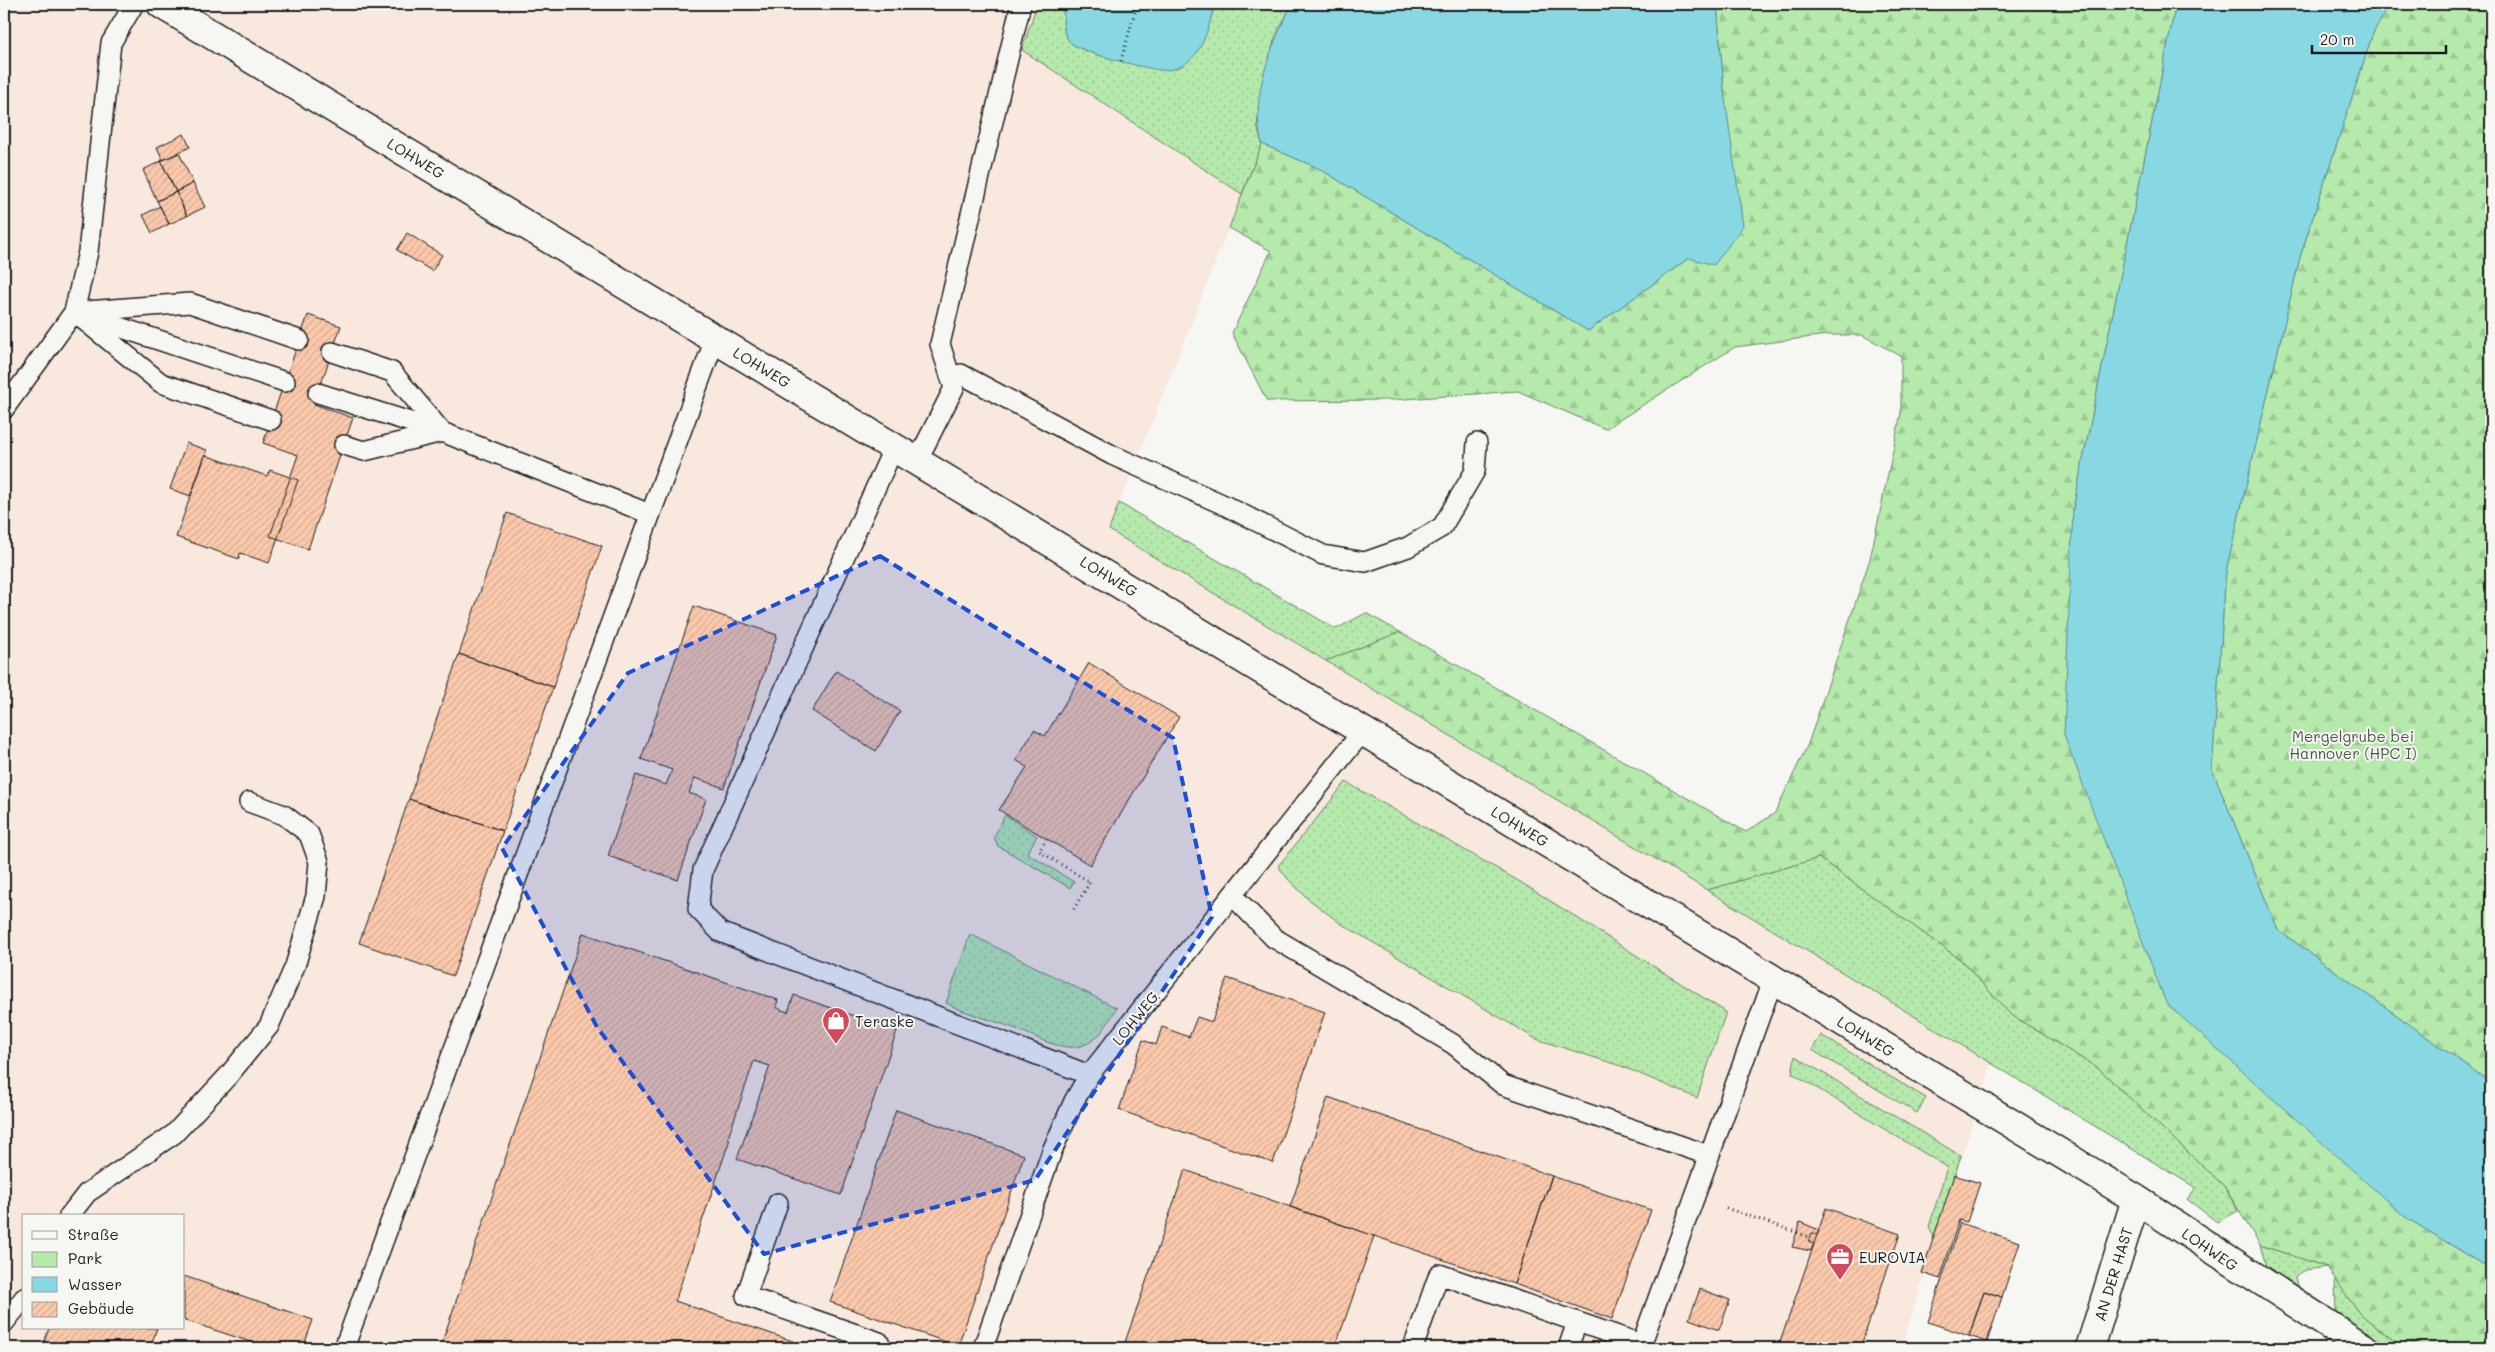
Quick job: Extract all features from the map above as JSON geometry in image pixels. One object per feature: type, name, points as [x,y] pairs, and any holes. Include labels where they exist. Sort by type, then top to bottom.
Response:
[{"type":"street","name":"LOHWEG","points":[[161,4],[2136,1199],[2364,1348]]},
{"type":"street","name":"AN DER HAST","points":[[2090,1348],[2136,1199]]},
{"type":"lane","points":[[4,409],[74,312],[88,252],[111,43],[134,4]]},
{"type":"lane","points":[[1021,4],[940,344],[954,388],[906,454],[703,870],[698,908],[720,932],[1089,1075]]},
{"type":"lane","points":[[74,312],[190,304],[299,340]]},
{"type":"lane","points":[[74,312],[285,382]]},
{"type":"lane","points":[[74,312],[161,383],[271,420]]},
{"type":"lane","points":[[344,1348],[715,339]]},
{"type":"lane","points":[[332,352],[392,372],[442,432]]},
{"type":"lane","points":[[950,376],[961,374],[1112,455],[1222,504],[1323,555],[1365,562],[1408,547],[1442,526],[1475,471],[1477,443]]},
{"type":"lane","points":[[318,393],[442,432],[650,514]]},
{"type":"lane","points":[[344,445],[364,452],[442,432]]},
{"type":"lane","name":"LOHWEG","points":[[983,1348],[1052,1151],[1074,1101],[1089,1075],[1364,731]]},
{"type":"lane","points":[[71,1214],[87,1193],[174,1134],[228,1076],[269,1026],[295,966],[316,896],[319,862],[309,834],[284,815],[249,802]]},
{"type":"lane","points":[[1232,895],[1274,938],[1453,1044],[1503,1085],[1708,1155]]},
{"type":"lane","points":[[1413,1348],[1439,1274],[1641,1346],[1708,1155],[1773,980]]},
{"type":"lane","points":[[778,1203],[746,1296],[879,1342],[877,1348]]},
{"type":"lane","points":[[4,1323],[22,1300]]},
{"type":"lane","points":[[1568,1348],[1577,1322]]},
{"type":"path","points":[[1121,61],[1138,4]]},
{"type":"path","points":[[1047,839],[1039,852],[1090,882],[1072,912]]},
{"type":"path","points":[[1693,1197],[1810,1237]]},
{"type":"highlighted area","points":[[880,556],[1173,738],[1212,917],[1035,1180],[764,1254],[597,1027],[502,848],[628,673]]},
{"type":"shaded area","points":[[4,4],[1292,4],[1276,35],[1264,74],[1262,144],[1109,530],[2010,1014],[1991,1065],[1901,1348],[4,1348]]},
{"type":"green space","points":[[1037,4],[1064,4],[1066,37],[1075,46],[1097,55],[1161,70],[1207,31],[1215,4],[1292,4],[1276,35],[1264,74],[1257,126],[1262,144],[1242,194],[1022,50]]},
{"type":"green space","points":[[1717,4],[2176,4],[2073,509],[2405,1217],[2491,1269],[2491,1348],[2403,1348],[2358,1312],[2327,1267],[2260,1245],[2224,1186],[2099,1069],[2010,1014],[1961,960],[1819,858],[1707,890],[1326,661],[1400,632],[1746,832],[1775,813],[1808,744],[1870,559],[1901,413],[1901,356],[1862,335],[1827,335],[1735,347],[1605,429],[1518,391],[1390,400],[1267,401],[1232,333],[1271,251],[1229,228],[1262,144],[1318,168],[1588,331],[1689,258],[1724,91]]},
{"type":"green space","name":"Mergelgrube bei Hannover (HPC I)","points":[[2390,4],[2491,4],[2491,1083],[2278,930],[2212,769],[2226,571],[2300,257],[2373,33]]},
{"type":"green space","points":[[1119,503],[1336,629],[1366,613],[1400,632],[1326,661],[1109,530]]},
{"type":"green space","points":[[1346,782],[1522,883],[1726,1012],[1697,1098],[1621,1066],[1536,1039],[1340,923],[1307,898],[1278,866]]},
{"type":"green space","points":[[1005,815],[1037,836],[1027,853],[1074,882],[1070,888],[998,846],[994,837]]},
{"type":"green space","points":[[1819,858],[1961,960],[2010,1014],[2099,1069],[2224,1186],[2238,1211],[2217,1222],[2187,1199],[2196,1188],[1707,890]]},
{"type":"green space","points":[[970,934],[1117,1008],[1098,1036],[1093,1040],[1081,1046],[1064,1047],[946,1003]]},
{"type":"green space","points":[[1821,1035],[1926,1098],[1917,1113],[1812,1050]]},
{"type":"green space","points":[[1795,1056],[1961,1156],[1934,1237],[1929,1227],[1947,1167],[1792,1073]]},
{"type":"green space","points":[[2260,1245],[2327,1267],[2306,1270],[2295,1276],[2299,1296],[2266,1266]]},
{"type":"green space","points":[[2335,1278],[2358,1312],[2403,1348],[2390,1348],[2336,1314]]},
{"type":"water","points":[[1064,4],[1215,4],[1205,37],[1197,52],[1182,66],[1163,70],[1112,59],[1084,50],[1069,41],[1065,33]]},
{"type":"water","points":[[1292,4],[1717,4],[1724,91],[1743,226],[1714,265],[1689,258],[1588,331],[1318,168],[1262,144],[1258,108],[1260,90],[1270,54]]},
{"type":"water","points":[[2176,4],[2390,4],[2373,33],[2300,257],[2226,571],[2212,769],[2278,930],[2491,1083],[2491,1269],[2405,1217],[2166,1003],[2064,735],[2073,509]]},
{"type":"building","points":[[184,134],[190,147],[163,160],[157,147]]},
{"type":"building","points":[[179,153],[193,183],[176,192],[161,161]]},
{"type":"building","points":[[161,161],[176,192],[157,201],[143,170]]},
{"type":"building","points":[[193,183],[205,207],[187,216],[176,192]]},
{"type":"building","points":[[176,192],[187,216],[169,224],[157,201]]},
{"type":"building","points":[[160,206],[169,224],[152,233],[143,215]]},
{"type":"building","points":[[407,233],[442,255],[432,271],[397,250]]},
{"type":"building","points":[[308,315],[341,326],[314,404],[353,418],[308,549],[270,536],[298,455],[263,443]]},
{"type":"building","points":[[186,443],[207,450],[191,496],[170,489]]},
{"type":"building","points":[[205,455],[267,476],[270,470],[298,480],[269,563],[240,553],[239,559],[176,537]]},
{"type":"building","points":[[507,513],[602,546],[553,687],[459,654]]},
{"type":"building","points":[[694,606],[777,635],[724,788],[695,778],[689,793],[706,799],[678,880],[608,856],[636,775],[666,785],[672,770],[641,759]]},
{"type":"building","points":[[459,654],[553,687],[503,831],[409,799]]},
{"type":"building","points":[[1089,663],[1179,717],[1090,865],[999,810],[1027,767],[1016,760],[1034,730],[1045,736]]},
{"type":"building","points":[[836,671],[900,711],[876,751],[812,711]]},
{"type":"building","points":[[409,799],[503,831],[453,976],[359,943]]},
{"type":"building","points":[[583,933],[778,1000],[776,1007],[788,1012],[794,995],[897,1031],[841,1195],[737,1159],[770,1066],[754,1061],[728,1138],[730,1139],[675,1301],[813,1348],[440,1348]]},
{"type":"building","points":[[1227,978],[1325,1012],[1273,1163],[1119,1110],[1143,1040],[1156,1045],[1162,1027],[1189,1037],[1197,1017],[1212,1022]]},
{"type":"building","points":[[1328,1097],[1552,1176],[1514,1284],[1290,1207]]},
{"type":"building","points":[[896,1110],[1024,1155],[958,1346],[830,1302]]},
{"type":"building","points":[[1185,1170],[1374,1236],[1335,1348],[1123,1348]]},
{"type":"building","points":[[1954,1175],[1980,1183],[1967,1222],[1959,1220],[1940,1279],[1922,1273]]},
{"type":"building","points":[[1552,1176],[1651,1210],[1612,1319],[1514,1284]]},
{"type":"building","points":[[1826,1208],[1900,1234],[1860,1348],[1778,1348],[1814,1244],[1809,1242],[1812,1233],[1817,1235]]},
{"type":"building","points":[[1800,1222],[1819,1230],[1811,1251],[1792,1247]]},
{"type":"building","points":[[1960,1223],[2020,1242],[2002,1297],[1984,1291],[1969,1336],[1928,1322]]},
{"type":"building","points":[[185,1276],[313,1320],[303,1348],[269,1348],[185,1320]]},
{"type":"building","points":[[1700,1289],[1730,1300],[1719,1330],[1689,1319]]},
{"type":"building","points":[[1984,1291],[2002,1297],[1987,1342],[1969,1336]]},
{"type":"building","points":[[48,1330],[156,1330],[150,1348],[42,1348]]},
{"type":"place","name":"Teraske","points":[[836,1045]]},
{"type":"place","name":"EUROVIA","points":[[1840,1281]]}]
